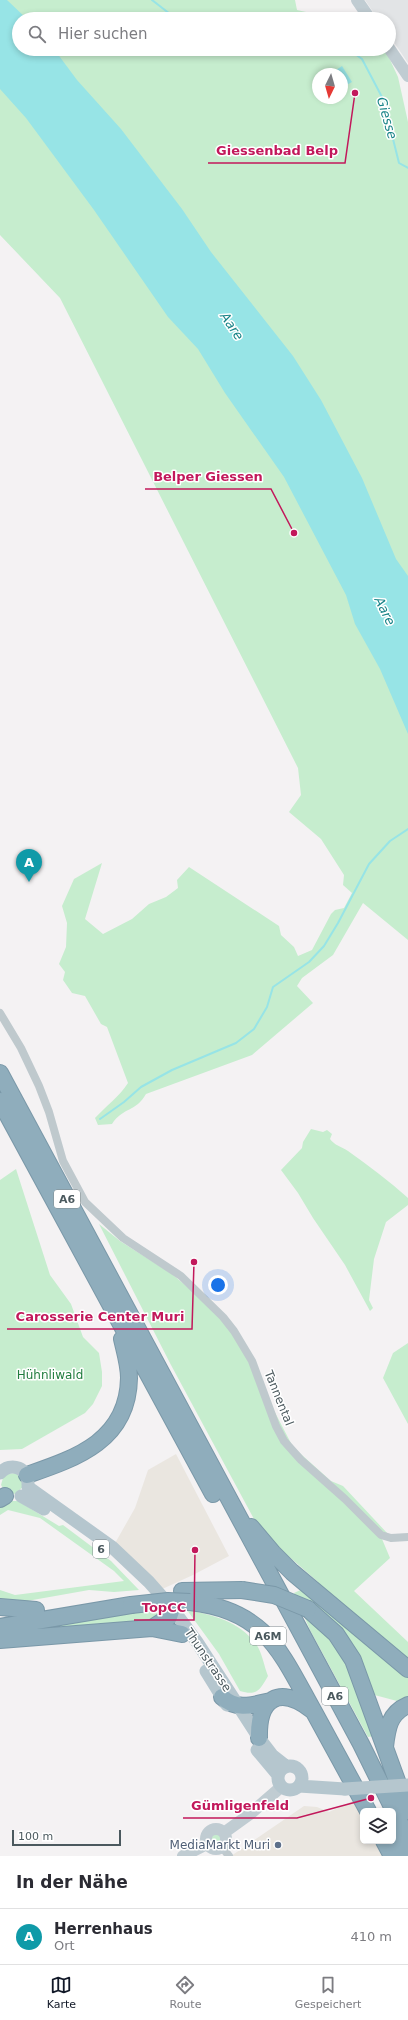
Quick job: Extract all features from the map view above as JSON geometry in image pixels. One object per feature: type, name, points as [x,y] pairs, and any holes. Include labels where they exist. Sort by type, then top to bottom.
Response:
[{"type":"highway","name":"A6","points":[[0,1073],[212,1470],[361,1744],[408,1839]]},
{"type":"highway","name":"A6","points":[[0,1101],[337,1723],[381,1808]]},
{"type":"highway","points":[[25,1486],[68,1460],[90,1449],[108,1433],[115,1424],[126,1400],[129,1377],[118,1321]]},
{"type":"highway","points":[[212,1470],[231,1492],[256,1533],[282,1562],[333,1608],[408,1669]]},
{"type":"highway","name":"A6M","points":[[0,1618],[36,1610],[242,1590],[274,1595],[308,1609],[336,1634],[357,1668],[385,1749]]},
{"type":"highway","name":"A6M","points":[[186,1596],[238,1614],[259,1628],[274,1644],[287,1662],[313,1711]]},
{"type":"highway","name":"A6M","points":[[0,1628],[127,1601]]},
{"type":"highway","points":[[0,1607],[36,1610]]},
{"type":"highway","points":[[152,1628],[170,1613]]},
{"type":"highway","points":[[0,1640],[152,1628],[182,1634]]},
{"type":"highway","points":[[222,1697],[227,1702],[238,1706],[271,1701],[284,1697],[300,1701],[313,1711],[366,1808]]},
{"type":"highway","points":[[259,1738],[259,1719],[263,1710],[271,1701]]},
{"type":"highway","points":[[408,1705],[398,1711],[389,1722],[385,1749],[408,1811]]},
{"type":"highway","points":[[396,1839],[404,1856]]},
{"type":"highway","points":[[386,1844],[392,1856]]},
{"type":"main road","name":"Thunstrasse","points":[[0,1472],[5,1468],[15,1466],[20,1468],[25,1486],[53,1514],[96,1545],[170,1613],[204,1652],[259,1738],[272,1755],[282,1776]]},
{"type":"main road","points":[[2,1496],[13,1498],[25,1486]]},
{"type":"main road","name":"Thunstrasse","points":[[170,1613],[253,1744],[282,1776]]},
{"type":"main road","points":[[295,1766],[301,1772],[301,1781],[292,1790],[282,1776],[295,1766]]},
{"type":"main road","points":[[301,1781],[345,1789],[408,1785]]},
{"type":"street","points":[[357,0],[365,12]]},
{"type":"street","points":[[394,56],[408,76]]},
{"type":"street","name":"Tannental","points":[[0,1013],[21,1048],[39,1086],[49,1112],[63,1161],[82,1197],[118,1234],[181,1276],[212,1306],[234,1331],[252,1361],[276,1426],[292,1451],[345,1499],[381,1535],[391,1538],[408,1537]]},
{"type":"street","points":[[225,1832],[250,1814],[282,1776]]},
{"type":"street","points":[[220,1829],[225,1832],[227,1839],[226,1852],[212,1848],[207,1844],[206,1838],[211,1830],[220,1829]]},
{"type":"street","points":[[183,1856],[207,1844]]},
{"type":"shaded area","points":[[365,0],[408,0],[408,63],[396,45],[396,12],[373,12]]},
{"type":"shaded area","points":[[176,1454],[229,1556],[160,1590],[114,1545],[135,1508],[148,1470]]},
{"type":"shaded area","points":[[355,1800],[360,1810],[360,1844],[377,1844],[383,1856],[231,1856],[304,1806],[317,1807],[329,1812]]},
{"type":"green space","points":[[0,0],[295,0],[297,10],[306,12],[12,12],[12,56],[388,56],[398,77],[408,122],[408,940],[363,903],[333,955],[302,978],[297,986],[313,1003],[252,1055],[146,1094],[138,1104],[121,1115],[112,1124],[98,1125],[95,1118],[117,1097],[128,1083],[107,1027],[101,1024],[85,996],[72,993],[63,980],[65,972],[59,964],[66,947],[67,923],[62,906],[74,879],[102,863],[85,919],[103,934],[132,919],[149,904],[166,897],[178,888],[177,880],[189,867],[279,926],[281,935],[294,947],[298,956],[312,950],[331,914],[335,910],[344,908],[352,893],[343,885],[344,875],[321,839],[289,812],[301,795],[298,768],[60,298],[0,235]]},
{"type":"green space","points":[[311,1129],[323,1132],[327,1130],[332,1134],[330,1139],[334,1143],[364,1162],[408,1198],[408,1205],[386,1222],[374,1259],[369,1300],[373,1308],[370,1311],[345,1265],[298,1193],[281,1170],[302,1148],[303,1142]]},
{"type":"green space","name":"Hühnliwald","points":[[16,1169],[50,1275],[71,1304],[83,1337],[99,1353],[102,1372],[102,1386],[93,1404],[85,1413],[22,1449],[0,1450],[0,1180]]},
{"type":"green space","points":[[99,1224],[120,1241],[172,1274],[213,1309],[235,1336],[293,1447],[331,1481],[343,1486],[388,1534],[382,1539],[390,1558],[354,1591],[408,1642],[408,1699],[397,1701],[367,1693],[374,1736],[368,1737],[310,1630],[294,1593],[318,1582],[261,1532],[171,1365]]},
{"type":"green space","points":[[408,1343],[408,1424],[383,1378],[393,1353]]},
{"type":"green space","points":[[19,1473],[24,1486],[15,1494],[5,1491],[1,1485],[4,1474]]},
{"type":"green space","points":[[6,1501],[18,1501],[59,1526],[63,1525],[111,1561],[139,1590],[114,1592],[89,1590],[27,1601],[10,1601],[0,1599],[0,1590],[15,1595],[124,1581],[114,1571],[40,1518],[8,1510],[0,1515],[0,1503]]},
{"type":"green space","points":[[155,1607],[165,1616],[162,1620],[11,1637],[19,1628]]},
{"type":"green space","points":[[187,1610],[206,1614],[234,1624],[249,1636],[256,1644],[260,1651],[268,1676],[263,1685],[257,1691],[250,1693],[240,1691],[219,1654]]},
{"type":"green space","points":[[214,1833],[218,1833],[220,1834],[220,1842],[214,1843],[211,1840],[211,1836]]},
{"type":"water","name":"Aare","points":[[0,0],[7,0],[20,12],[12,12],[12,56],[59,56],[77,80],[121,129],[182,209],[211,252],[293,356],[321,400],[362,478],[396,559],[408,576],[408,734],[380,669],[355,624],[346,595],[284,477],[225,393],[198,349],[168,317],[94,210],[26,118],[0,89]]},
{"type":"water","points":[[348,76],[352,82],[348,84]]},
{"type":"waterway","name":"Giesse","points":[[152,0],[167,12]]},
{"type":"waterway","name":"Giesse","points":[[358,56],[362,59],[383,99],[399,163],[408,168]]},
{"type":"waterway","points":[[100,1119],[124,1102],[141,1087],[172,1070],[236,1043],[254,1029],[267,1007],[273,987],[309,962],[324,946],[338,923],[369,864],[390,841],[408,829]]},
{"type":"place","name":"Giessenbad Belp","points":[[355,93]]},
{"type":"place","name":"Belper Giessen","points":[[294,533]]},
{"type":"place","name":"Herrenhaus","points":[[29,882]]},
{"type":"place","name":"Carosserie Center Muri","points":[[194,1262]]},
{"type":"place","name":"TopCC","points":[[195,1550]]},
{"type":"place","name":"Gümligenfeld","points":[[371,1798]]},
{"type":"place","name":"MediaMarkt Muri","points":[[278,1845]]}]
